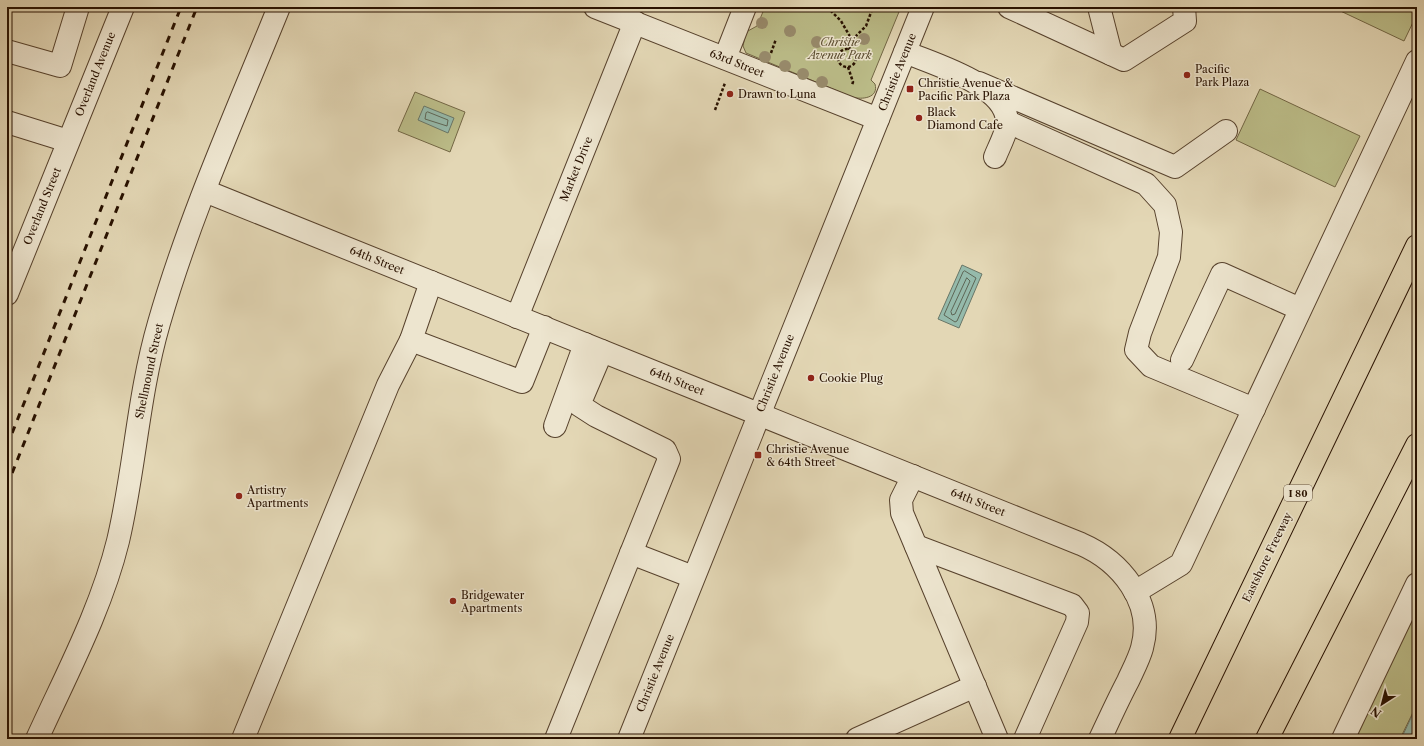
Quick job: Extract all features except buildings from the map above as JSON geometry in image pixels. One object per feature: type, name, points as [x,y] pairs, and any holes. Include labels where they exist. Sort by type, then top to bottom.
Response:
[{"type":"highway","name":"Eastshore Freeway","points":[[1180,739],[1417,246]]},
{"type":"highway","points":[[1267,739],[1417,445]]},
{"type":"street","points":[[7,51],[60,66],[78,7]]},
{"type":"street","name":"Overland Avenue","points":[[68,141],[123,7]]},
{"type":"street","name":"Shellmound Street","points":[[37,739],[85,633],[112,561],[124,512],[142,395],[152,349],[169,291],[205,191],[279,7]]},
{"type":"street","name":"63rd Street","points":[[595,7],[634,22],[726,68],[878,119]]},
{"type":"street","points":[[726,68],[745,7]]},
{"type":"street","name":"Christie Avenue","points":[[629,739],[758,414],[923,7]]},
{"type":"street","points":[[1009,7],[1124,60],[1185,21],[1184,7]]},
{"type":"street","points":[[1095,9],[1111,54]]},
{"type":"street","name":"Market Drive","points":[[517,316],[634,22]]},
{"type":"street","points":[[905,52],[1175,166],[1226,131]]},
{"type":"street","points":[[1135,592],[1181,564],[1417,61]]},
{"type":"street","points":[[979,83],[1001,102],[1008,122],[995,157]]},
{"type":"street","points":[[7,122],[68,141]]},
{"type":"street","points":[[1008,122],[1146,184],[1165,205],[1172,232],[1169,257],[1140,333],[1136,350],[1150,366],[1254,409]]},
{"type":"street","name":"Overland Street","points":[[7,294],[68,141]]},
{"type":"street","name":"64th Street","points":[[205,191],[1093,549],[1112,562],[1129,582],[1135,592],[1144,615],[1144,638],[1142,649],[1100,739]]},
{"type":"street","points":[[1182,360],[1222,274],[1300,309]]},
{"type":"street","points":[[243,739],[385,393],[411,340],[431,282]]},
{"type":"street","points":[[411,340],[522,382],[544,327]]},
{"type":"street","points":[[594,348],[579,405],[562,429],[594,348]]},
{"type":"street","points":[[556,739],[669,459],[665,450],[596,416],[579,405]]},
{"type":"street","points":[[913,476],[901,500],[902,513],[997,739]]},
{"type":"street","points":[[916,546],[1072,605],[1078,613],[1077,622],[1025,739]]},
{"type":"street","points":[[630,553],[693,577]]},
{"type":"street","points":[[1343,739],[1417,584]]},
{"type":"street","points":[[857,739],[975,686]]},
{"type":"path","points":[[827,7],[841,21],[852,40]]},
{"type":"path","points":[[849,50],[852,40],[866,26],[873,7]]},
{"type":"path","points":[[771,53],[776,41]]},
{"type":"path","points":[[843,50],[849,50],[853,52],[856,58],[854,64],[848,67],[840,64],[838,56],[843,50]]},
{"type":"path","points":[[848,67],[853,82],[852,86]]},
{"type":"path","points":[[715,110],[726,68]]},
{"type":"green space","name":"Christie Avenue Park","points":[[765,7],[901,7],[871,80],[875,84],[876,89],[872,95],[865,98],[852,97],[746,53],[743,46],[746,32],[757,26]]},
{"type":"green space","points":[[1332,7],[1417,7],[1417,14],[1404,41]]},
{"type":"green space","points":[[1260,89],[1360,136],[1335,187],[1236,140]]},
{"type":"green space","points":[[415,92],[465,112],[450,152],[398,131]]},
{"type":"green space","points":[[1417,584],[1417,704],[1400,739],[1343,739]]},
{"type":"water","points":[[424,106],[454,118],[448,133],[418,120]]},
{"type":"water","points":[[962,265],[982,274],[959,328],[938,319]]},
{"type":"water","points":[[1417,705],[1417,739],[1401,739]]},
{"type":"railway","points":[[7,446],[181,7]]},
{"type":"railway","points":[[7,486],[197,7]]},
{"type":"place","name":"Pacific Park Plaza","points":[[1187,75]]},
{"type":"place","name":"Christie Avenue & Pacific Park Plaza","points":[[910,89]]},
{"type":"place","name":"Drawn to Luna","points":[[730,94]]},
{"type":"place","name":"Black Diamond Cafe","points":[[919,118]]},
{"type":"place","name":"Cookie Plug","points":[[811,378]]},
{"type":"place","name":"Christie Avenue & 64th Street","points":[[758,455]]},
{"type":"place","name":"Artistry Apartments","points":[[239,496]]},
{"type":"place","name":"Bridgewater Apartments","points":[[453,601]]}]
